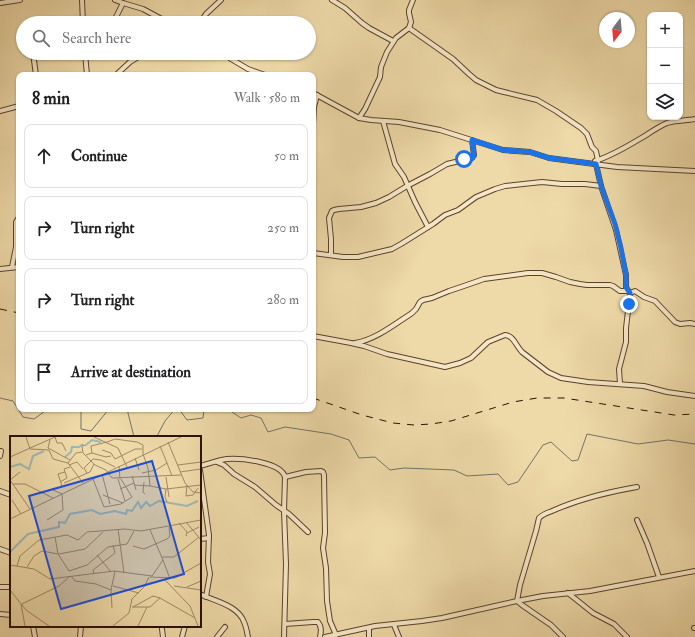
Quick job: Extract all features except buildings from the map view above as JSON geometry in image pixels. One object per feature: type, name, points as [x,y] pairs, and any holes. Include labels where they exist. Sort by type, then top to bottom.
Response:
[{"type":"street","points":[[0,3],[20,0]]},
{"type":"street","points":[[82,0],[83,16]]},
{"type":"street","points":[[115,0],[143,9],[156,16]]},
{"type":"street","points":[[205,16],[221,0]]},
{"type":"street","points":[[332,0],[345,8],[366,25],[393,41]]},
{"type":"street","points":[[359,118],[379,80],[383,60],[393,41],[409,28],[411,22],[409,10],[413,0]]},
{"type":"street","points":[[117,16],[123,3]]},
{"type":"street","points":[[409,28],[453,59],[476,80],[500,91],[537,100],[556,111],[581,128],[587,134],[592,147],[596,151],[601,186],[616,230],[626,275],[626,287],[629,292],[626,342],[619,369],[620,384]]},
{"type":"street","points":[[34,60],[36,72]]},
{"type":"street","points":[[86,60],[87,72]]},
{"type":"street","points":[[119,72],[133,60]]},
{"type":"street","points":[[233,60],[256,72]]},
{"type":"street","points":[[316,95],[359,118],[399,122],[440,130],[503,150],[530,152],[549,158],[590,163],[597,162],[666,124],[674,121],[695,119]]},
{"type":"street","points":[[0,111],[16,107]]},
{"type":"street","points":[[383,121],[395,164],[404,178],[428,227]]},
{"type":"street","points":[[331,255],[332,239],[329,218],[332,211],[361,207],[376,203],[447,164],[473,157],[474,153],[472,140]]},
{"type":"street","points":[[597,162],[617,167],[695,171]]},
{"type":"street","points":[[316,253],[343,257],[358,256],[392,249],[445,215],[458,210],[476,197],[505,186],[542,182],[601,186]]},
{"type":"street","points":[[12,267],[16,246],[16,222]]},
{"type":"street","points":[[0,269],[16,267]]},
{"type":"street","points":[[351,343],[365,340],[377,335],[412,313],[420,302],[461,288],[484,278],[528,273],[542,273],[580,284],[610,285],[620,291],[635,291],[644,297],[653,300],[675,322],[680,324],[695,324]]},
{"type":"street","points":[[316,337],[364,346],[387,354],[445,367],[472,358],[488,342],[508,334],[512,337],[518,349],[551,375],[588,382],[644,386],[667,392],[695,396]]},
{"type":"street","points":[[201,466],[233,459],[259,462],[278,469],[285,477],[284,511],[286,564],[284,637]]},
{"type":"street","points":[[215,462],[224,465],[234,474],[255,487],[308,532]]},
{"type":"street","points":[[285,477],[306,472],[321,471],[324,475],[325,533],[323,548],[327,602],[330,621],[336,635]]},
{"type":"street","points":[[201,478],[209,538],[210,574],[206,597]]},
{"type":"street","points":[[517,601],[520,585],[539,518],[541,516],[574,502],[637,487]]},
{"type":"street","points":[[0,492],[10,495]]},
{"type":"street","points":[[637,520],[648,543],[659,577]]},
{"type":"street","points":[[201,539],[209,538]]},
{"type":"street","points":[[0,549],[10,553]]},
{"type":"street","points":[[325,637],[369,628],[462,614],[543,596],[590,590],[695,571]]},
{"type":"street","points":[[568,593],[593,613],[614,624],[627,637]]},
{"type":"street","points":[[201,594],[238,612],[244,621],[248,637]]},
{"type":"street","points":[[517,601],[551,625],[563,637]]},
{"type":"street","points":[[0,614],[10,615]]},
{"type":"street","points":[[285,624],[318,622],[322,630],[320,637]]},
{"type":"street","points":[[394,625],[399,637]]},
{"type":"street","points":[[33,627],[35,637]]},
{"type":"street","points":[[182,637],[185,627]]},
{"type":"street","points":[[217,637],[225,627]]},
{"type":"street","points":[[369,628],[369,637]]},
{"type":"street","points":[[162,629],[163,637]]},
{"type":"waterway","points":[[0,398],[13,401],[16,406]]},
{"type":"waterway","points":[[20,412],[23,417],[34,419],[44,412]]},
{"type":"waterway","points":[[81,412],[81,429],[91,431],[107,412]]},
{"type":"waterway","points":[[128,412],[134,436]]},
{"type":"waterway","points":[[157,436],[165,421],[172,412]]},
{"type":"waterway","points":[[181,412],[187,420],[203,418],[204,412]]},
{"type":"waterway","points":[[232,412],[241,418],[251,415],[261,418],[268,432],[285,427],[331,434],[349,440],[359,458],[375,457],[390,470],[404,468],[454,470],[467,476],[498,474],[508,485],[518,482],[543,445],[551,442],[572,461],[578,460],[587,434],[638,444],[668,440],[695,444]]},
{"type":"railway","points":[[0,309],[16,312]]},
{"type":"railway","points":[[316,399],[362,415],[393,423],[414,425],[451,421],[513,402],[537,398],[564,398],[674,415],[695,414]]},
{"type":"route","points":[[464,159],[472,158],[474,156],[472,140],[503,150],[530,152],[549,158],[596,164],[601,186],[615,224],[621,248],[626,275],[625,284],[630,293],[629,304]]}]
